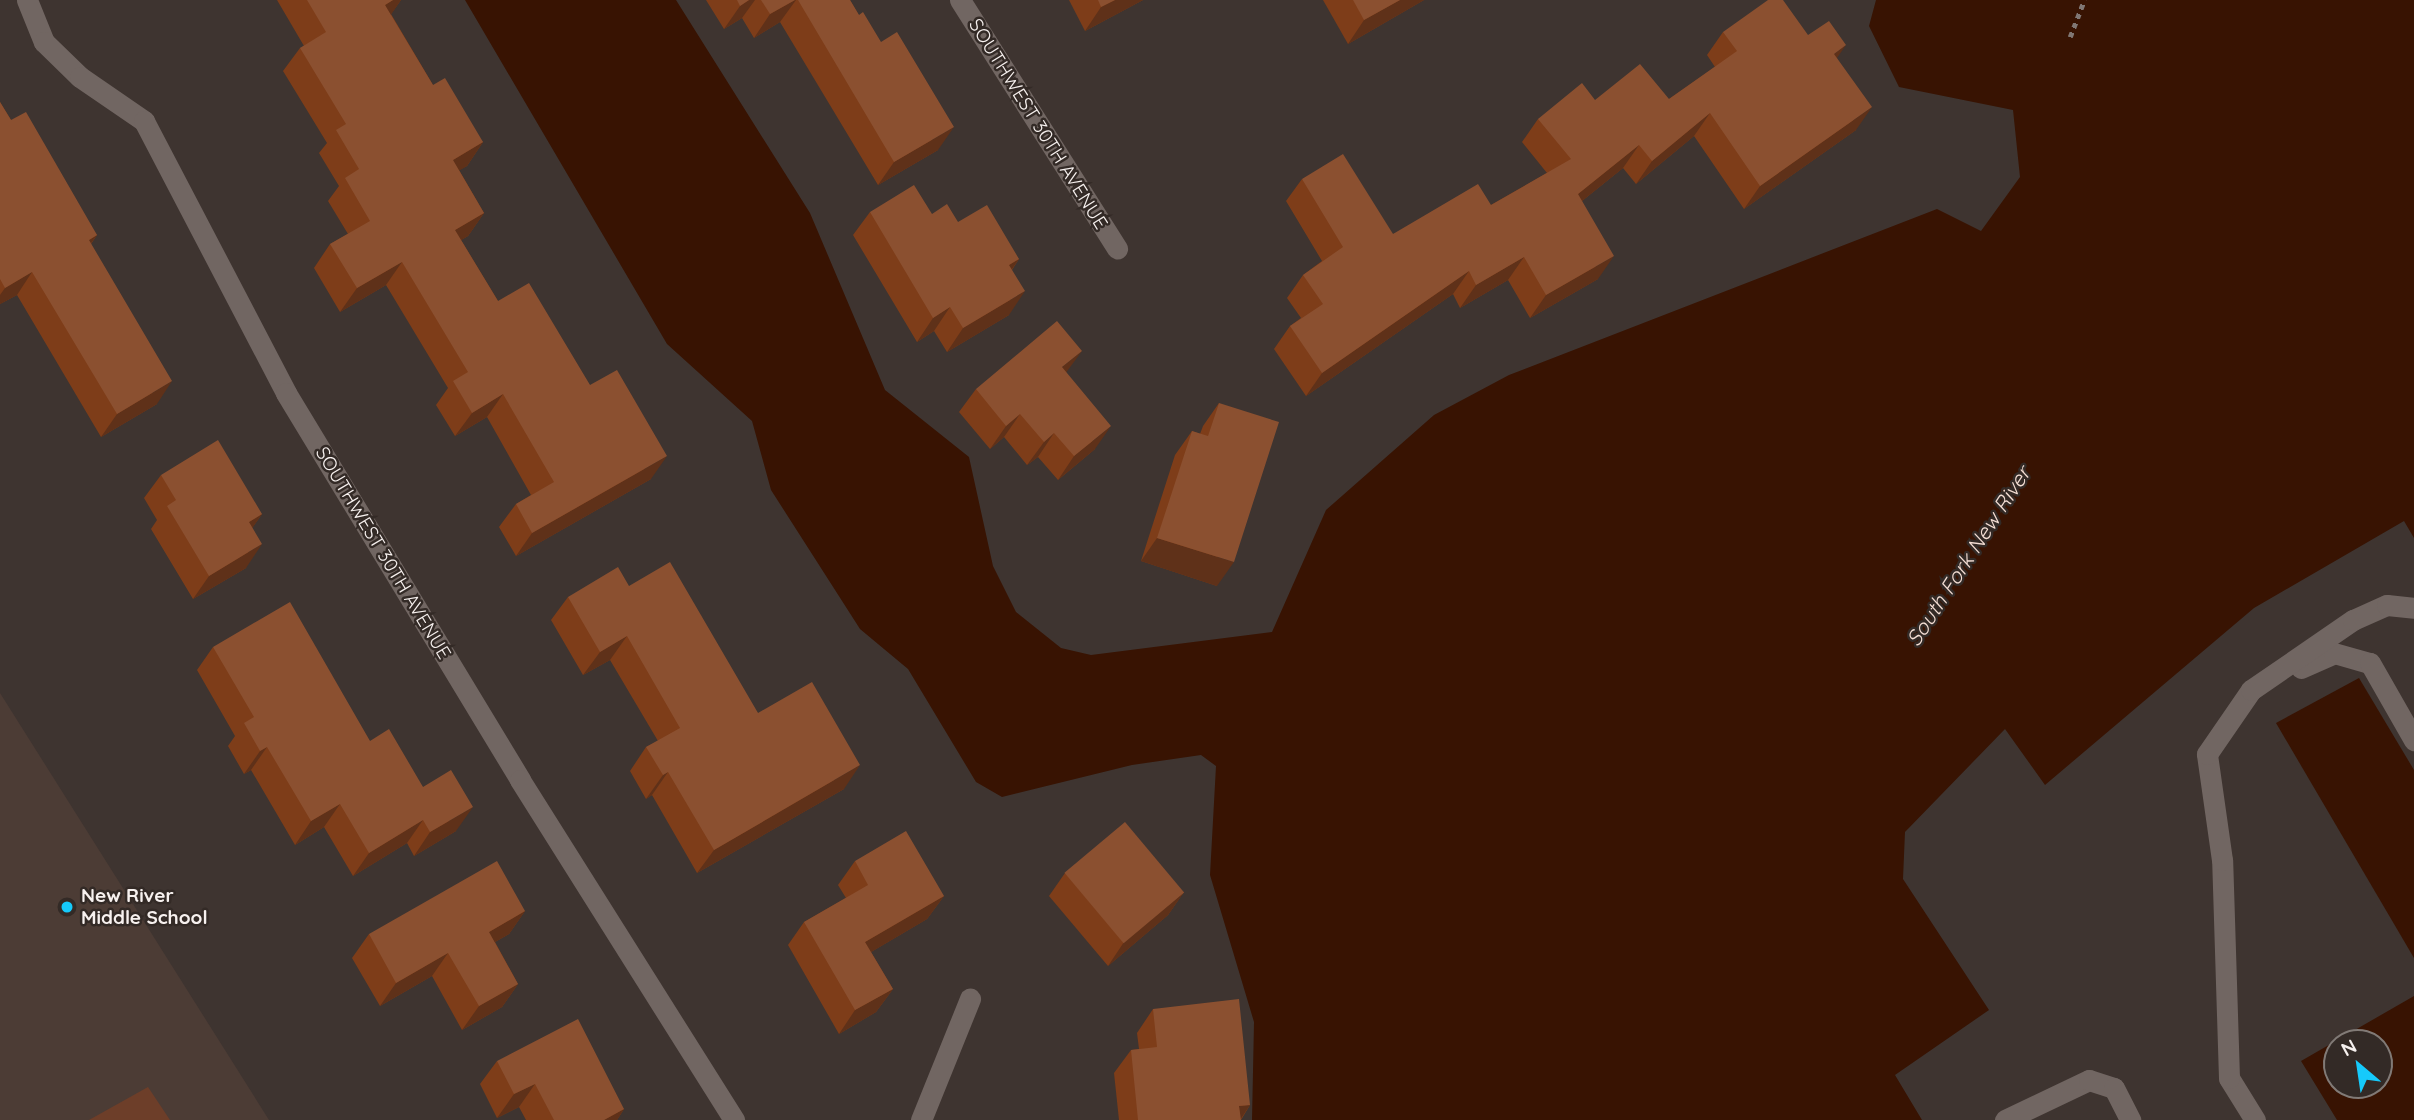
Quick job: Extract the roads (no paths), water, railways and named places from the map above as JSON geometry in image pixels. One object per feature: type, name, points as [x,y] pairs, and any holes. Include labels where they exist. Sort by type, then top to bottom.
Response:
[{"type":"street","name":"SOUTHWEST 30TH AVENUE","points":[[27,0],[44,42],[80,77],[144,121],[286,393],[527,792],[734,1120]]},
{"type":"street","name":"SOUTHWEST 30TH AVENUE","points":[[960,0],[1117,248]]},
{"type":"street","points":[[2255,1120],[2229,1078],[2222,860],[2207,754],[2251,690],[2353,620],[2387,604],[2414,608]]},
{"type":"street","points":[[2251,690],[2334,653],[2370,663],[2414,740]]},
{"type":"street","points":[[921,1120],[971,999]]},
{"type":"street","points":[[2005,1120],[2089,1080],[2114,1088],[2130,1120]]},
{"type":"water","name":"South Fork New River","points":[[465,0],[676,0],[810,213],[885,390],[969,457],[993,566],[1016,612],[1061,648],[1091,655],[1272,632],[1326,510],[1434,415],[1509,375],[1937,209],[1981,231],[2020,177],[2013,110],[1899,87],[1869,26],[1876,0],[2414,0],[2414,538],[2404,521],[2254,608],[2045,785],[2005,729],[1905,832],[1903,879],[1989,1010],[1895,1075],[1922,1120],[1252,1120],[1254,1022],[1210,875],[1216,766],[1201,755],[1132,765],[1002,797],[976,782],[908,669],[860,629],[771,490],[752,421],[667,344]]},
{"type":"water","points":[[2359,678],[2414,770],[2414,958],[2276,723]]},
{"type":"water","points":[[2414,996],[2414,1120],[2337,1120],[2324,1099],[2393,1099],[2393,1029],[2357,1029]]},
{"type":"water","points":[[2323,1048],[2323,1097],[2301,1061]]},
{"type":"place","name":"New River Middle School","points":[[67,907]]}]
